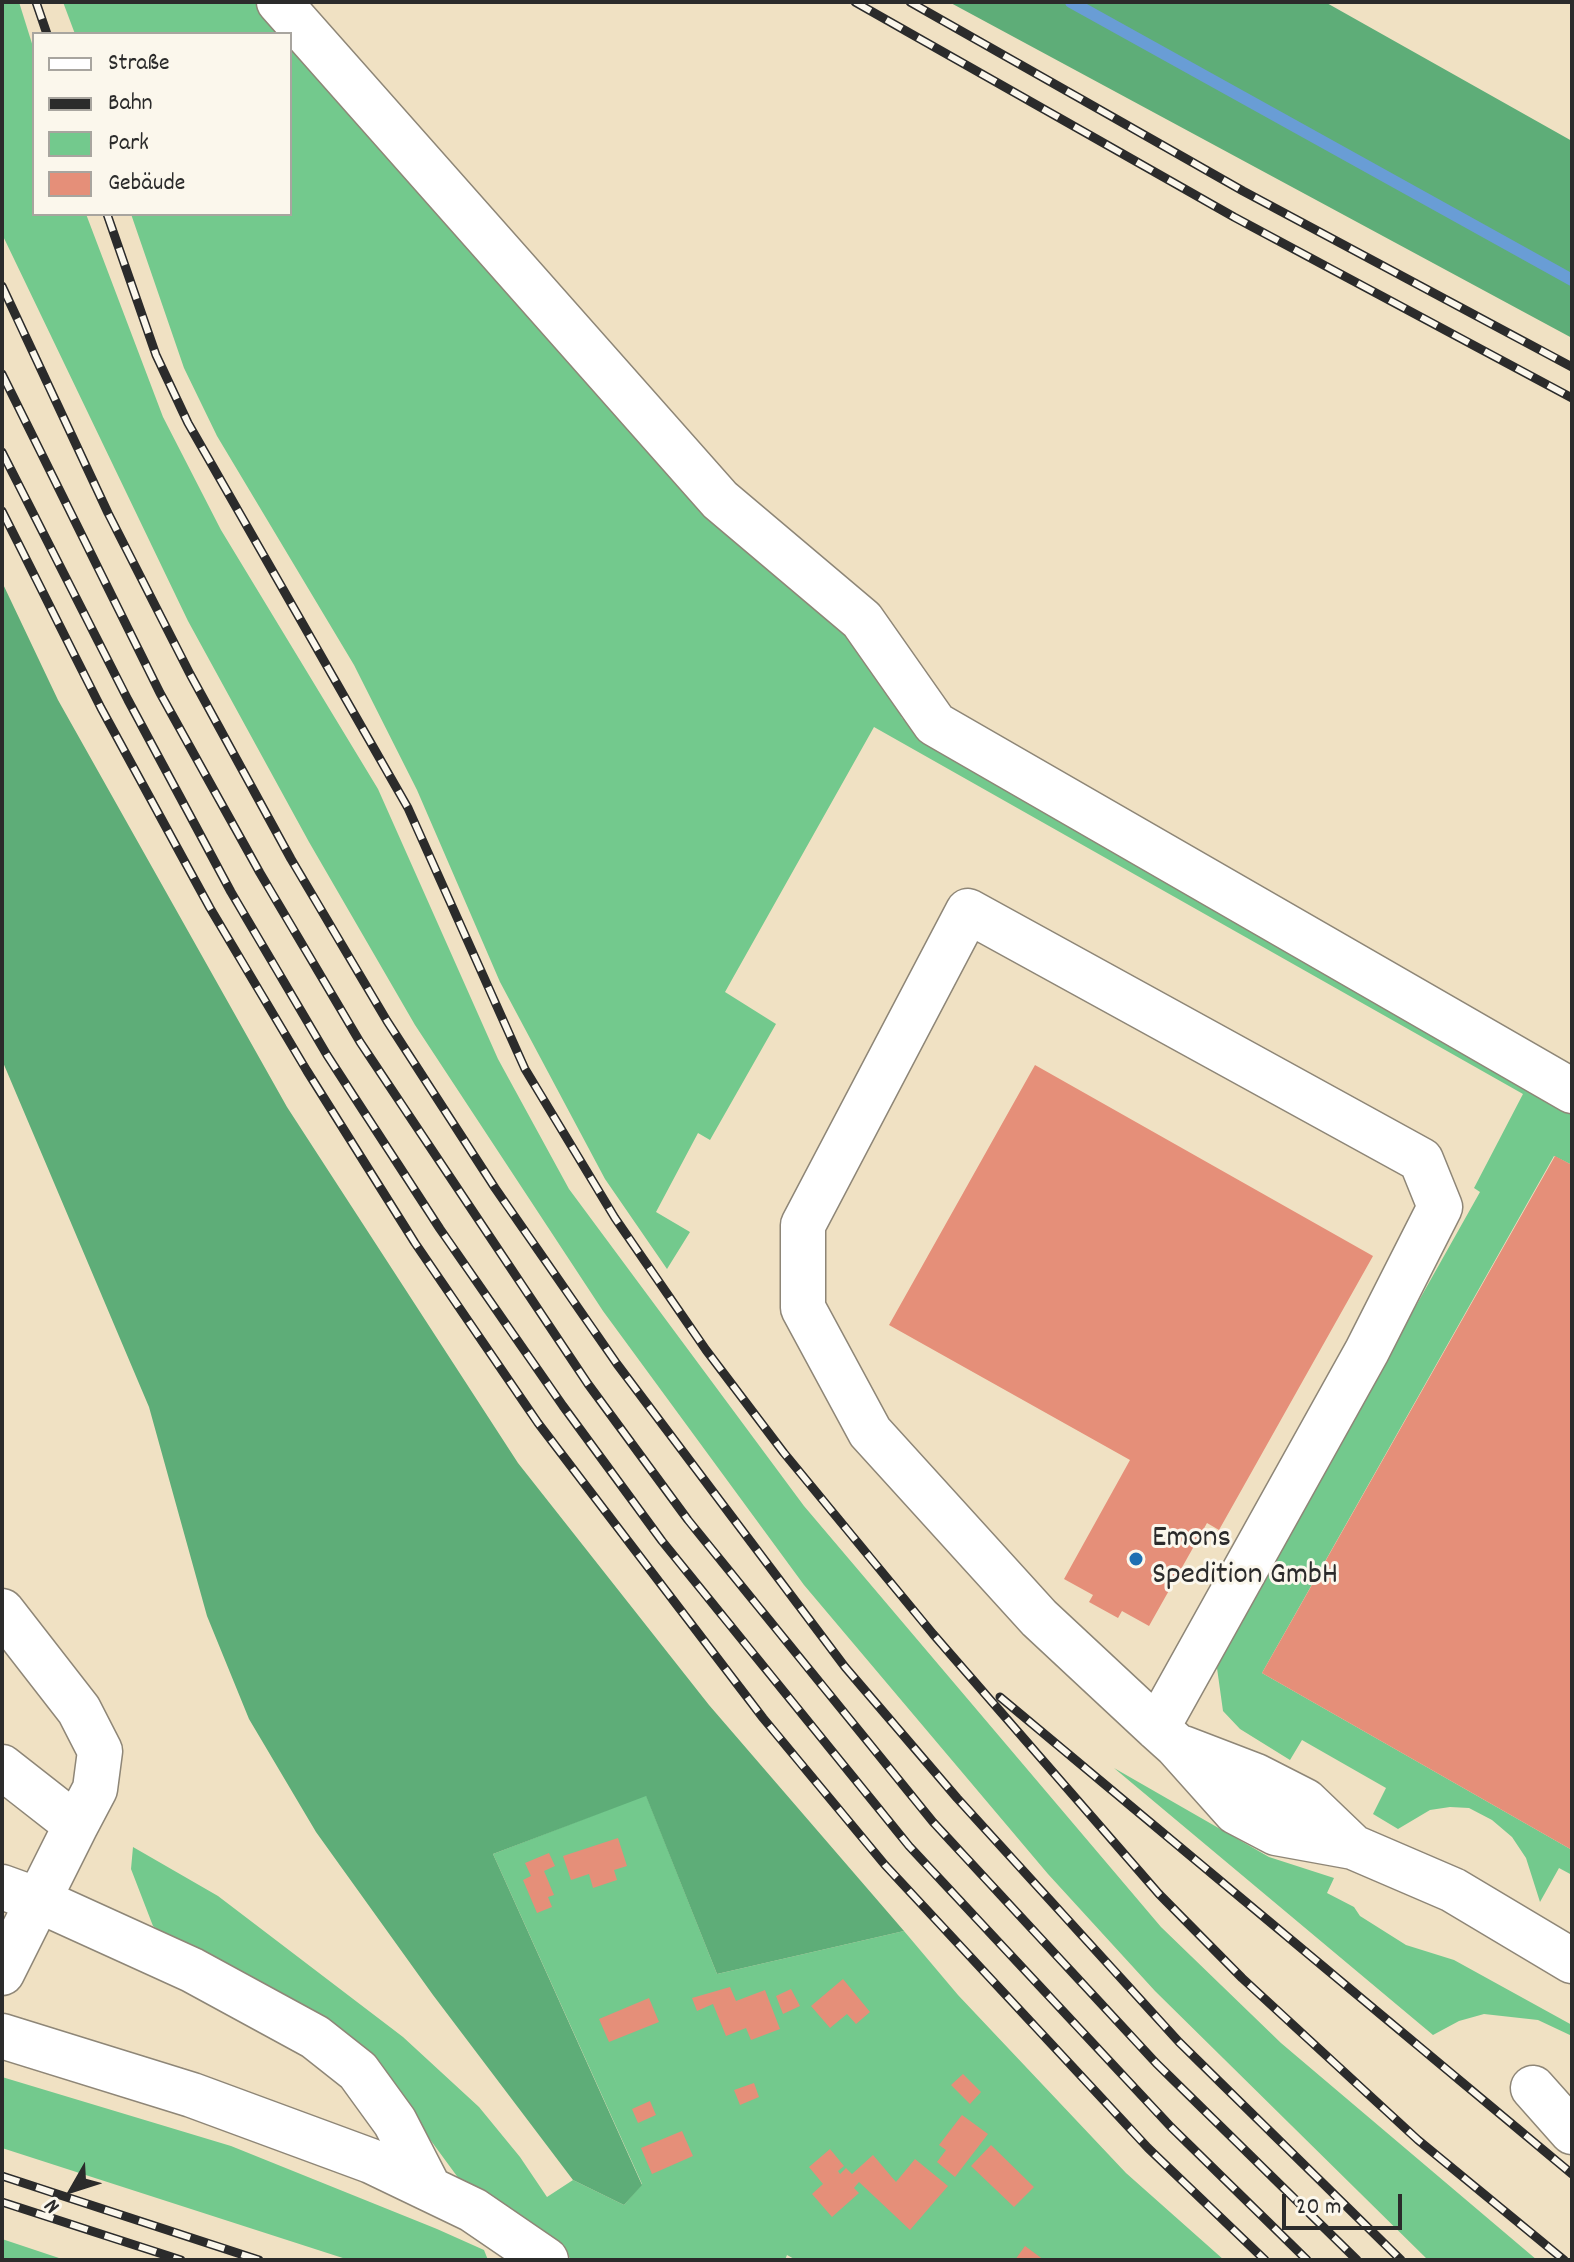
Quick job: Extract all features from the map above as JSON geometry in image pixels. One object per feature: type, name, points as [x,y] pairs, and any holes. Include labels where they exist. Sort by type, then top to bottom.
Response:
[{"type":"street","points":[[279,2],[720,500],[862,620],[935,724],[1572,1091]]},
{"type":"street","points":[[1167,1737],[1440,1207],[1421,1160],[968,911],[803,1225],[803,1308],[870,1432],[1039,1618],[1167,1737],[1236,1812],[1276,1833],[1353,1847],[1453,1890],[1572,1961]]},
{"type":"street","points":[[2,1611],[79,1710],[100,1751],[95,1789],[76,1825],[20,1894],[2,1973]]},
{"type":"street","points":[[2,1767],[76,1825]]},
{"type":"street","points":[[20,1894],[192,1970],[315,2037],[358,2071],[395,2122],[428,2186]]},
{"type":"street","points":[[2,2028],[2,2036],[192,2095],[328,2144],[428,2186],[473,2210],[546,2260]]},
{"type":"street","points":[[1533,2088],[1572,2132]]},
{"type":"green space","points":[[2,2],[19,2],[32,44],[32,216],[87,216],[163,417],[221,530],[378,789],[498,1059],[569,1189],[804,1506],[1161,1927],[1281,2043],[1537,2260],[1428,2260],[1155,1991],[1048,1874],[804,1585],[603,1311],[415,1025],[309,842],[188,621],[2,234]]},
{"type":"green space","points":[[63,2],[256,2],[283,32],[74,32]]},
{"type":"green space","points":[[949,2],[1325,2],[1572,141],[1572,338]]},
{"type":"green space","points":[[292,42],[823,602],[893,693],[902,718],[1572,1103],[1572,1165],[1554,1156],[1262,1673],[1572,1850],[1572,1875],[1559,1868],[1540,1902],[1526,1858],[1512,1837],[1492,1820],[1469,1808],[1430,1810],[1398,1829],[1373,1814],[1386,1788],[1302,1740],[1290,1760],[1240,1729],[1223,1711],[1217,1668],[1220,1654],[1480,1192],[1474,1188],[1523,1094],[874,727],[725,992],[776,1024],[710,1140],[698,1133],[656,1212],[690,1232],[667,1269],[605,1179],[500,982],[417,790],[354,665],[217,436],[184,368],[132,216],[292,216]]},
{"type":"green space","points":[[2,582],[58,700],[287,1107],[518,1463],[709,1705],[904,1931],[717,1974],[646,1796],[493,1854],[642,2185],[624,2205],[573,2180],[433,1995],[316,1832],[249,1719],[207,1616],[149,1407],[2,1060]]},
{"type":"green space","points":[[1114,1768],[1269,1857],[1334,1878],[1327,1893],[1354,1907],[1360,1916],[1406,1945],[1454,1960],[1572,2025],[1572,2036],[1538,2020],[1484,2014],[1459,2021],[1433,2035]]},
{"type":"green space","points":[[646,1795],[717,1974],[904,1931],[958,1995],[1126,2173],[1224,2260],[796,2260],[787,2255],[785,2260],[573,2260],[462,2183],[426,2134],[194,1954],[153,1926],[131,1869],[133,1847],[218,1896],[403,2037],[479,2107],[520,2157],[547,2197],[573,2180],[624,2205],[642,2184],[493,1854]]},
{"type":"green space","points":[[2,2077],[231,2146],[437,2229],[484,2250],[488,2260],[349,2260],[2,2148]]},
{"type":"green space","points":[[2,2239],[65,2260],[2,2260]]},
{"type":"building","points":[[1035,1065],[1373,1256],[1219,1530],[1207,1523],[1149,1626],[1122,1611],[1118,1618],[1089,1602],[1093,1595],[1064,1579],[1130,1460],[889,1325]]},
{"type":"building","points":[[1555,1156],[1572,1165],[1572,1850],[1262,1673]]},
{"type":"building","points":[[618,1838],[627,1866],[614,1870],[617,1880],[593,1888],[589,1874],[571,1880],[563,1856]]},
{"type":"building","points":[[549,1853],[555,1866],[544,1871],[554,1895],[548,1897],[552,1907],[537,1913],[523,1880],[531,1876],[525,1863]]},
{"type":"building","points":[[843,1979],[870,2012],[856,2024],[847,2014],[830,2028],[811,2006]]},
{"type":"building","points":[[730,1987],[736,2001],[765,1990],[780,2029],[751,2040],[746,2028],[726,2036],[713,2004],[697,2011],[692,1998]]},
{"type":"building","points":[[791,1989],[800,2006],[783,2014],[776,1996]]},
{"type":"building","points":[[649,1998],[659,2022],[609,2042],[599,2019]]},
{"type":"building","points":[[963,2074],[981,2092],[970,2104],[951,2085]]},
{"type":"building","points":[[754,2083],[759,2097],[740,2105],[734,2090]]},
{"type":"building","points":[[650,2101],[656,2115],[638,2123],[632,2109]]},
{"type":"building","points":[[962,2115],[988,2134],[955,2177],[937,2162],[946,2150],[939,2145]]},
{"type":"building","points":[[682,2131],[693,2156],[652,2174],[641,2148]]},
{"type":"building","points":[[991,2145],[1034,2187],[1014,2207],[971,2166]]},
{"type":"building","points":[[830,2149],[844,2166],[838,2171],[840,2174],[846,2168],[852,2174],[873,2155],[896,2182],[915,2159],[948,2186],[910,2230],[859,2182],[854,2188],[859,2193],[832,2217],[812,2194],[823,2184],[809,2167]]},
{"type":"building","points":[[1025,2246],[1044,2260],[1015,2260]]},
{"type":"waterway","points":[[1071,2],[1572,280]]},
{"type":"railway","points":[[36,2],[46,32]]},
{"type":"railway","points":[[855,2],[1234,217],[1572,398]]},
{"type":"railway","points":[[910,2],[1243,191],[1572,367]]},
{"type":"railway","points":[[108,216],[156,355],[188,423],[408,808],[525,1069],[615,1218],[706,1350],[784,1453],[933,1634],[1159,1894],[1242,1978],[1418,2140],[1564,2260]]},
{"type":"railway","points":[[2,286],[108,513],[190,674],[291,859],[387,1021],[495,1188],[617,1364],[845,1667],[957,1798],[1179,2042],[1401,2260]]},
{"type":"railway","points":[[2,374],[160,693],[260,873],[360,1042],[588,1384],[688,1520],[933,1822],[1156,2063],[1357,2260]]},
{"type":"railway","points":[[2,452],[128,700],[231,892],[327,1055],[440,1229],[563,1406],[662,1541],[909,1846],[1171,2127],[1307,2260]]},
{"type":"railway","points":[[2,511],[101,708],[210,908],[415,1243],[538,1423],[763,1718],[885,1865],[1148,2148],[1265,2260]]},
{"type":"railway","points":[[1000,1697],[1572,2174]]},
{"type":"railway","points":[[2,2176],[259,2260]]},
{"type":"railway","points":[[2,2202],[181,2260]]},
{"type":"place","name":"Emons Spedition GmbH","points":[[1136,1559]]}]
